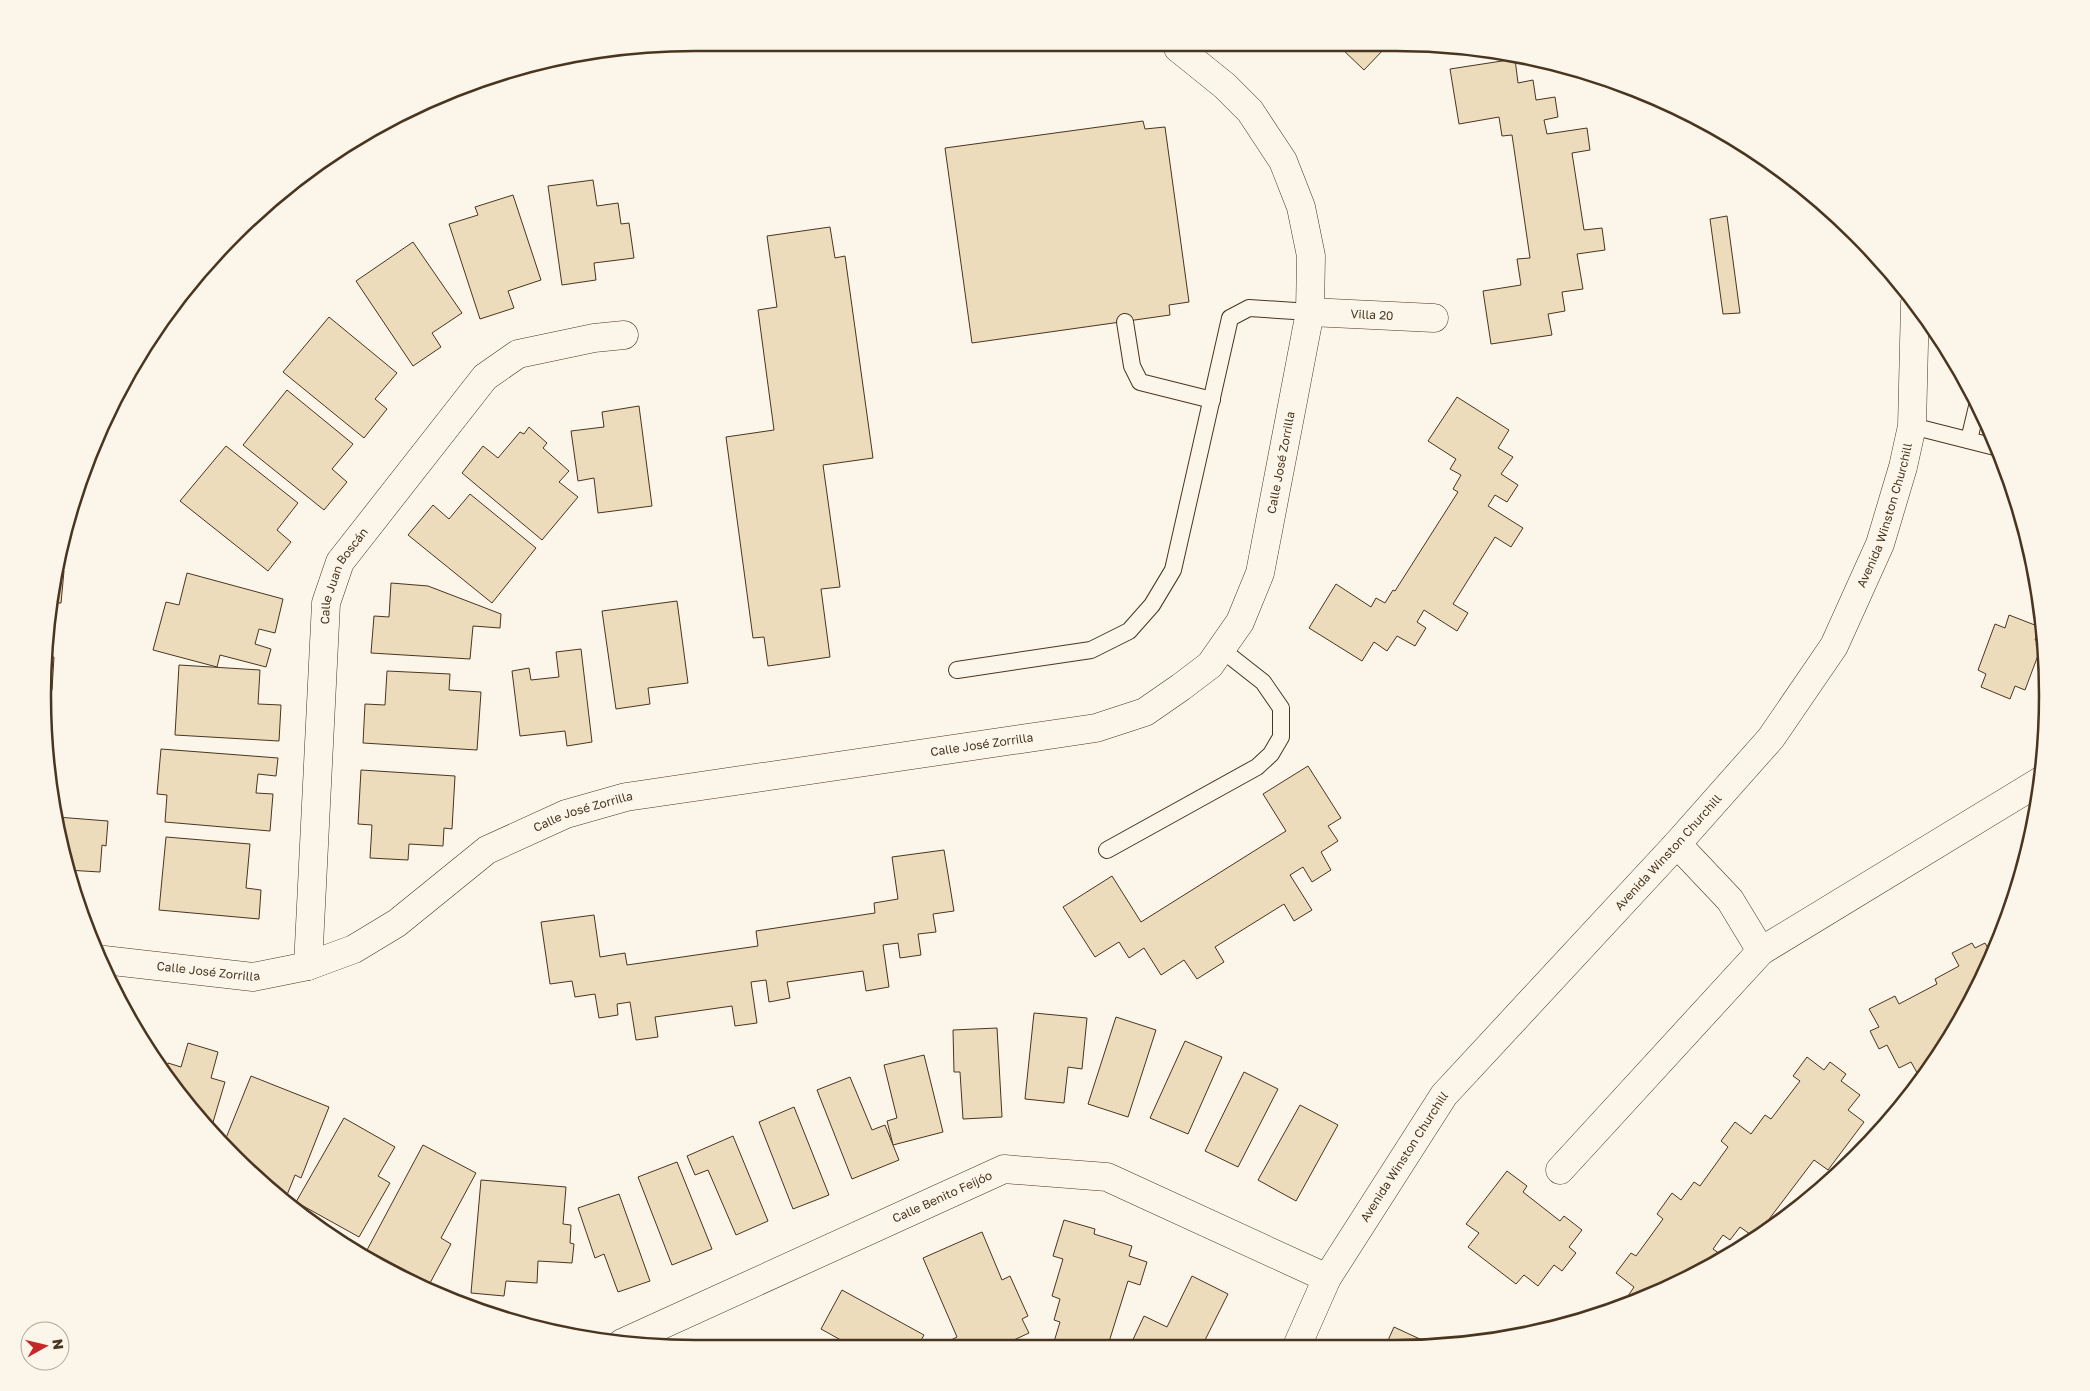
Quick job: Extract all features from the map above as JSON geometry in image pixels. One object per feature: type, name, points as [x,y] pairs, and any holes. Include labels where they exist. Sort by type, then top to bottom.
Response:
[{"type":"street","name":"Calle José Zorrilla","points":[[109,961],[253,978],[308,966],[354,949],[397,923],[487,850],[566,814],[626,797],[1096,728],[1145,712],[1210,665],[1240,622],[1260,573],[1310,312],[1311,256],[1301,207],[1283,161],[1250,111],[1225,86],[1182,51]]},
{"type":"street","name":"Villa 20","points":[[1310,312],[1434,318]]},
{"type":"street","name":"Avenida Winston Churchill","points":[[1300,1340],[1327,1278],[1444,1095],[1677,844],[1771,738],[1834,646],[1880,544],[1903,467],[1912,426],[1916,317]]},
{"type":"street","name":"Calle Juan Boscán","points":[[308,966],[326,603],[340,562],[485,377],[518,354],[594,338],[624,335]]},
{"type":"street","points":[[1560,1170],[1760,951],[2032,786]]},
{"type":"street","points":[[1677,844],[1730,900],[1760,951]]},
{"type":"street","name":"Calle Benito Feijóo","points":[[636,1336],[1004,1169],[1107,1178],[1327,1278]]},
{"type":"lane","points":[[957,670],[1091,650],[1129,631],[1152,605],[1173,570],[1230,318],[1249,308],[1310,312]]},
{"type":"lane","points":[[1125,322],[1132,366],[1140,382],[1212,400]]},
{"type":"lane","points":[[1969,440],[1975,416]]},
{"type":"lane","points":[[1912,426],[1988,445]]},
{"type":"lane","points":[[1107,850],[1256,766],[1271,754],[1281,736],[1282,708],[1263,682],[1220,649]]},
{"type":"building","points":[[1344,51],[1382,51],[1364,70]]},
{"type":"building","points":[[1502,61],[1516,63],[1518,83],[1533,80],[1536,100],[1555,97],[1558,117],[1544,120],[1547,134],[1587,128],[1590,150],[1572,153],[1584,230],[1602,228],[1605,250],[1577,254],[1583,289],[1562,292],[1565,311],[1548,314],[1552,335],[1491,344],[1483,291],[1521,285],[1517,259],[1530,258],[1512,135],[1502,136],[1499,117],[1459,124],[1450,69]]},
{"type":"building","points":[[1143,121],[1145,129],[1165,127],[1189,302],[1169,305],[1170,315],[972,343],[945,148]]},
{"type":"building","points":[[593,180],[597,206],[618,203],[621,224],[629,223],[634,258],[594,263],[596,280],[562,285],[548,186]]},
{"type":"building","points":[[513,195],[541,280],[508,291],[514,308],[480,319],[449,224],[478,215],[475,207]]},
{"type":"building","points":[[1727,216],[1740,313],[1723,314],[1710,219]]},
{"type":"building","points":[[830,227],[835,258],[845,256],[873,458],[823,465],[840,587],[821,589],[830,657],[768,666],[764,637],[753,638],[726,437],[774,430],[758,310],[777,307],[767,236]]},
{"type":"building","points":[[413,242],[462,313],[432,333],[441,347],[413,366],[356,281]]},
{"type":"building","points":[[329,317],[397,373],[375,399],[387,409],[364,438],[283,372]]},
{"type":"building","points":[[287,390],[353,444],[332,469],[347,482],[324,510],[243,445]]},
{"type":"building","points":[[1457,397],[1509,430],[1498,448],[1513,457],[1501,474],[1518,485],[1507,502],[1495,495],[1488,506],[1523,528],[1511,547],[1495,537],[1453,604],[1468,613],[1457,631],[1424,610],[1417,622],[1426,628],[1415,646],[1397,636],[1387,651],[1374,642],[1362,661],[1309,628],[1336,584],[1371,607],[1376,598],[1385,603],[1393,590],[1395,591],[1458,492],[1453,489],[1461,475],[1450,469],[1456,459],[1428,441]]},
{"type":"building","points":[[639,406],[652,506],[598,513],[594,478],[578,481],[571,431],[604,427],[602,412]]},
{"type":"building","points":[[529,427],[547,443],[543,448],[569,471],[559,482],[578,497],[542,540],[462,473],[483,446],[498,458],[520,432],[524,434]]},
{"type":"building","points":[[226,446],[298,503],[277,530],[291,542],[268,571],[180,501]]},
{"type":"building","points":[[470,494],[536,548],[492,603],[408,535],[433,505],[449,519]]},
{"type":"building","points":[[64,571],[64,571],[61,603],[58,603]]},
{"type":"building","points":[[187,573],[283,599],[275,633],[259,629],[255,644],[271,649],[266,667],[220,655],[217,667],[153,650],[166,602],[179,605]]},
{"type":"building","points":[[391,583],[428,586],[501,614],[500,628],[473,626],[470,659],[371,653],[374,616],[389,617]]},
{"type":"building","points":[[677,601],[688,683],[648,688],[650,704],[616,709],[602,611]]},
{"type":"building","points":[[2009,615],[2034,625],[2037,653],[2037,657],[2025,690],[2015,686],[2010,699],[1981,687],[1986,674],[1978,670],[1995,624],[2005,628]]},
{"type":"building","points":[[581,649],[592,742],[567,746],[565,731],[520,736],[512,671],[529,668],[531,680],[559,677],[556,652]]},
{"type":"building","points":[[53,657],[54,657],[51,690]]},
{"type":"building","points":[[179,665],[260,670],[258,704],[281,705],[279,741],[175,735]]},
{"type":"building","points":[[387,671],[450,674],[449,690],[481,692],[477,750],[363,743],[365,704],[385,705]]},
{"type":"building","points":[[161,749],[278,758],[276,776],[258,774],[256,793],[273,794],[270,831],[165,822],[167,795],[157,794]]},
{"type":"building","points":[[1308,766],[1341,818],[1328,826],[1338,841],[1321,852],[1331,870],[1312,882],[1303,867],[1290,875],[1312,910],[1294,921],[1284,904],[1215,947],[1224,962],[1197,979],[1184,960],[1161,975],[1144,948],[1129,958],[1119,942],[1095,957],[1063,907],[1112,876],[1141,922],[1286,831],[1263,794]]},
{"type":"building","points":[[361,770],[455,776],[452,829],[444,828],[443,846],[409,844],[408,860],[370,858],[372,825],[358,824]]},
{"type":"building","points":[[63,818],[108,821],[106,846],[102,845],[100,872],[75,871]]},
{"type":"building","points":[[166,837],[250,844],[246,888],[261,890],[259,919],[159,910]]},
{"type":"building","points":[[944,850],[954,911],[933,914],[936,932],[918,934],[921,955],[900,958],[898,943],[883,945],[889,987],[866,991],[863,971],[787,982],[790,998],[769,1002],[766,980],[751,982],[757,1023],[735,1026],[732,1006],[655,1017],[658,1037],[636,1040],[630,1002],[617,1004],[618,1015],[599,1018],[595,994],[575,997],[572,981],[550,984],[541,922],[594,915],[600,957],[625,953],[627,965],[758,946],[756,931],[875,913],[874,903],[898,899],[892,857]]},
{"type":"building","points":[[1972,943],[1975,948],[1985,943],[1987,947],[1952,1018],[1917,1072],[1911,1062],[1899,1068],[1887,1045],[1879,1049],[1870,1031],[1879,1027],[1869,1009],[1895,996],[1899,1004],[1937,984],[1935,979],[1959,966],[1952,953]]},
{"type":"building","points":[[1034,1013],[1087,1018],[1082,1069],[1068,1067],[1064,1103],[1025,1099]]},
{"type":"building","points":[[1116,1017],[1156,1030],[1128,1117],[1088,1104]]},
{"type":"building","points":[[997,1028],[1002,1117],[963,1119],[960,1072],[954,1072],[953,1030]]},
{"type":"building","points":[[1185,1041],[1222,1057],[1188,1134],[1150,1118]]},
{"type":"building","points":[[188,1043],[218,1052],[211,1078],[225,1082],[213,1122],[184,1088],[168,1064],[181,1067]]},
{"type":"building","points":[[924,1055],[943,1132],[893,1145],[887,1121],[897,1118],[884,1065]]},
{"type":"building","points":[[1807,1057],[1824,1070],[1830,1062],[1846,1074],[1841,1081],[1860,1095],[1848,1110],[1864,1122],[1828,1170],[1814,1160],[1769,1219],[1749,1233],[1740,1227],[1730,1240],[1723,1235],[1713,1249],[1718,1252],[1679,1273],[1628,1296],[1634,1287],[1616,1273],[1631,1253],[1636,1256],[1663,1219],[1657,1214],[1672,1193],[1681,1200],[1694,1182],[1700,1186],[1728,1147],[1721,1141],[1735,1122],[1751,1134],[1765,1115],[1771,1119],[1800,1081],[1793,1076]]},
{"type":"building","points":[[1244,1072],[1278,1089],[1238,1167],[1205,1151]]},
{"type":"building","points":[[251,1076],[329,1107],[301,1178],[295,1175],[287,1194],[227,1137]]},
{"type":"building","points":[[850,1077],[872,1130],[885,1125],[899,1160],[852,1179],[817,1090]]},
{"type":"building","points":[[1300,1105],[1338,1125],[1296,1201],[1258,1180]]},
{"type":"building","points":[[794,1107],[829,1195],[793,1209],[759,1122]]},
{"type":"building","points":[[344,1118],[395,1147],[378,1176],[390,1183],[359,1237],[296,1201]]},
{"type":"building","points":[[733,1136],[768,1221],[736,1235],[708,1170],[695,1175],[687,1156]]},
{"type":"building","points":[[423,1145],[476,1173],[441,1238],[451,1244],[430,1282],[367,1249]]},
{"type":"building","points":[[677,1162],[712,1249],[672,1265],[638,1177]]},
{"type":"building","points":[[1507,1171],[1527,1186],[1523,1192],[1560,1221],[1564,1216],[1582,1230],[1569,1247],[1576,1253],[1562,1271],[1554,1265],[1538,1286],[1524,1275],[1516,1284],[1468,1247],[1479,1233],[1466,1224]]},
{"type":"building","points":[[481,1180],[566,1187],[563,1224],[571,1225],[570,1243],[574,1244],[572,1263],[538,1261],[537,1283],[506,1281],[504,1296],[471,1293]]},
{"type":"building","points":[[619,1194],[650,1281],[618,1292],[604,1254],[595,1258],[578,1208]]},
{"type":"building","points":[[1064,1220],[1095,1229],[1094,1234],[1132,1246],[1129,1256],[1147,1262],[1140,1285],[1128,1281],[1110,1340],[1055,1340],[1060,1322],[1054,1320],[1060,1299],[1052,1296],[1063,1259],[1053,1256]]},
{"type":"building","points":[[982,1232],[1002,1280],[1010,1276],[1028,1316],[1022,1319],[1029,1333],[1014,1340],[951,1340],[957,1337],[923,1258]]},
{"type":"building","points":[[1192,1276],[1228,1294],[1205,1340],[1133,1340],[1144,1316],[1167,1327]]},
{"type":"building","points":[[842,1290],[924,1335],[921,1340],[841,1340],[821,1329]]},
{"type":"building","points":[[1394,1327],[1419,1339],[1394,1340],[1388,1340]]}]
